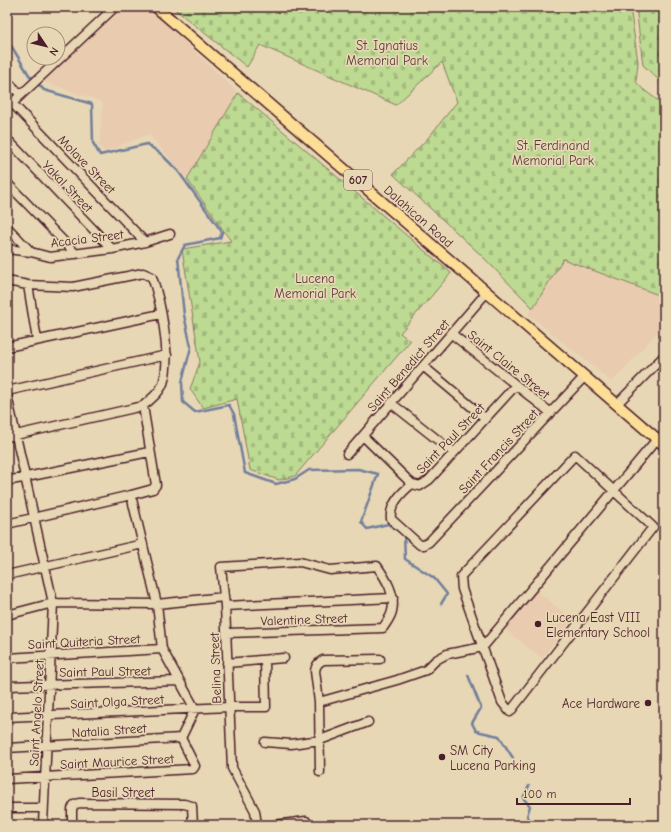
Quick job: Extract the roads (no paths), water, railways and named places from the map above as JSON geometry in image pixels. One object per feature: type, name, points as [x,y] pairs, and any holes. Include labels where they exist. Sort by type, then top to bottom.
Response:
[{"type":"main road","name":"Dalahican Road","points":[[156,7],[661,442]]},
{"type":"street","points":[[10,105],[115,7]]},
{"type":"street","points":[[7,81],[21,95]]},
{"type":"street","name":"Molave Street","points":[[10,105],[145,242]]},
{"type":"street","name":"Yakal Street","points":[[7,139],[112,250]]},
{"type":"street","points":[[7,183],[76,254]]},
{"type":"street","points":[[7,227],[31,252]]},
{"type":"street","name":"Acacia Street","points":[[7,249],[31,252],[50,257],[112,250],[170,234]]},
{"type":"street","points":[[7,281],[28,285],[73,287],[143,273],[152,277],[161,314],[167,355],[164,381],[155,396],[143,406],[7,437]]},
{"type":"street","points":[[28,285],[37,340]]},
{"type":"street","name":"Saint Benedict Street","points":[[347,454],[487,292]]},
{"type":"street","points":[[7,347],[161,314]]},
{"type":"street","name":"Saint Claire Street","points":[[452,334],[551,413]]},
{"type":"street","points":[[7,391],[167,355]]},
{"type":"street","points":[[617,404],[664,356]]},
{"type":"street","points":[[423,366],[485,418]]},
{"type":"street","name":"Saint Francis Street","points":[[412,484],[404,490],[396,501],[390,513],[391,520],[420,545],[424,545],[429,542],[585,376]]},
{"type":"street","name":"Saint Paul Street","points":[[363,436],[412,484],[420,486],[429,480],[453,452],[516,385]]},
{"type":"street","name":"Saint Angelo Street","points":[[7,395],[53,603],[43,825]]},
{"type":"street","points":[[392,403],[453,452]]},
{"type":"street","points":[[7,524],[153,489],[156,485],[143,406]]},
{"type":"street","points":[[319,702],[397,680],[426,670],[436,660],[447,654],[483,647],[614,491],[661,442]]},
{"type":"street","points":[[7,481],[25,476],[150,452]]},
{"type":"street","points":[[575,455],[614,491],[652,527],[510,712],[502,702],[462,589],[461,576],[575,455]]},
{"type":"street","points":[[131,495],[157,604],[162,649],[195,709],[181,738]]},
{"type":"street","points":[[7,574],[143,544]]},
{"type":"street","name":"Belina Street","points":[[257,825],[255,811],[232,768],[225,606],[220,567],[300,562],[330,570],[377,566],[388,582],[393,598]]},
{"type":"street","points":[[7,615],[53,603],[157,604],[224,597]]},
{"type":"street","points":[[225,606],[393,598]]},
{"type":"street","name":"Valentine Street","points":[[226,633],[383,628],[392,611],[393,598]]},
{"type":"street","name":"Saint Quiteria Street","points":[[7,658],[51,654],[162,649]]},
{"type":"street","points":[[227,663],[284,658]]},
{"type":"street","points":[[320,772],[319,702],[315,671],[316,666],[323,660],[380,659]]},
{"type":"street","name":"Saint Olga Street","points":[[7,717],[229,707],[266,707],[265,660]]},
{"type":"street","name":"Saint Paul Street","points":[[7,686],[180,681]]},
{"type":"street","points":[[265,742],[291,744],[320,740],[368,722]]},
{"type":"street","name":"Natalia Street","points":[[7,748],[181,738]]},
{"type":"street","name":"Saint Maurice Street","points":[[7,778],[192,769],[195,766],[181,738]]},
{"type":"street","name":"Basil Street","points":[[72,825],[72,809],[74,805],[79,803],[184,804],[192,806],[193,825]]},
{"type":"street","points":[[7,808],[43,808]]},
{"type":"street","points":[[274,825],[306,821],[308,825]]},
{"type":"waterway","points":[[7,39],[29,75],[44,90],[92,104],[93,143],[100,155],[147,144],[161,154],[178,171],[222,232],[220,238],[185,245],[178,258],[184,315],[191,347],[182,382],[183,402],[195,412],[229,405],[234,414],[245,473],[276,484],[295,479],[309,470],[358,469],[378,474],[361,522],[367,529],[388,524],[404,535],[405,559],[434,578],[447,594],[441,604]]},
{"type":"waterway","points":[[468,675],[481,708],[472,723],[476,731],[499,736],[513,758]]},
{"type":"waterway","points":[[529,786],[523,798],[530,806],[527,816],[531,825]]},
{"type":"place","name":"Lucena East VIII Elementary School","points":[[538,624]]},
{"type":"place","name":"Ace Hardware","points":[[648,703]]},
{"type":"place","name":"SM City Lucena Parking","points":[[442,757]]},
{"type":"park label","name":"St. Ignatius Memorial Park","points":[[387,52]]},
{"type":"park label","name":"St. Ferdinand Memorial Park","points":[[553,152]]},
{"type":"park label","name":"Lucena Memorial Park","points":[[315,286]]}]
